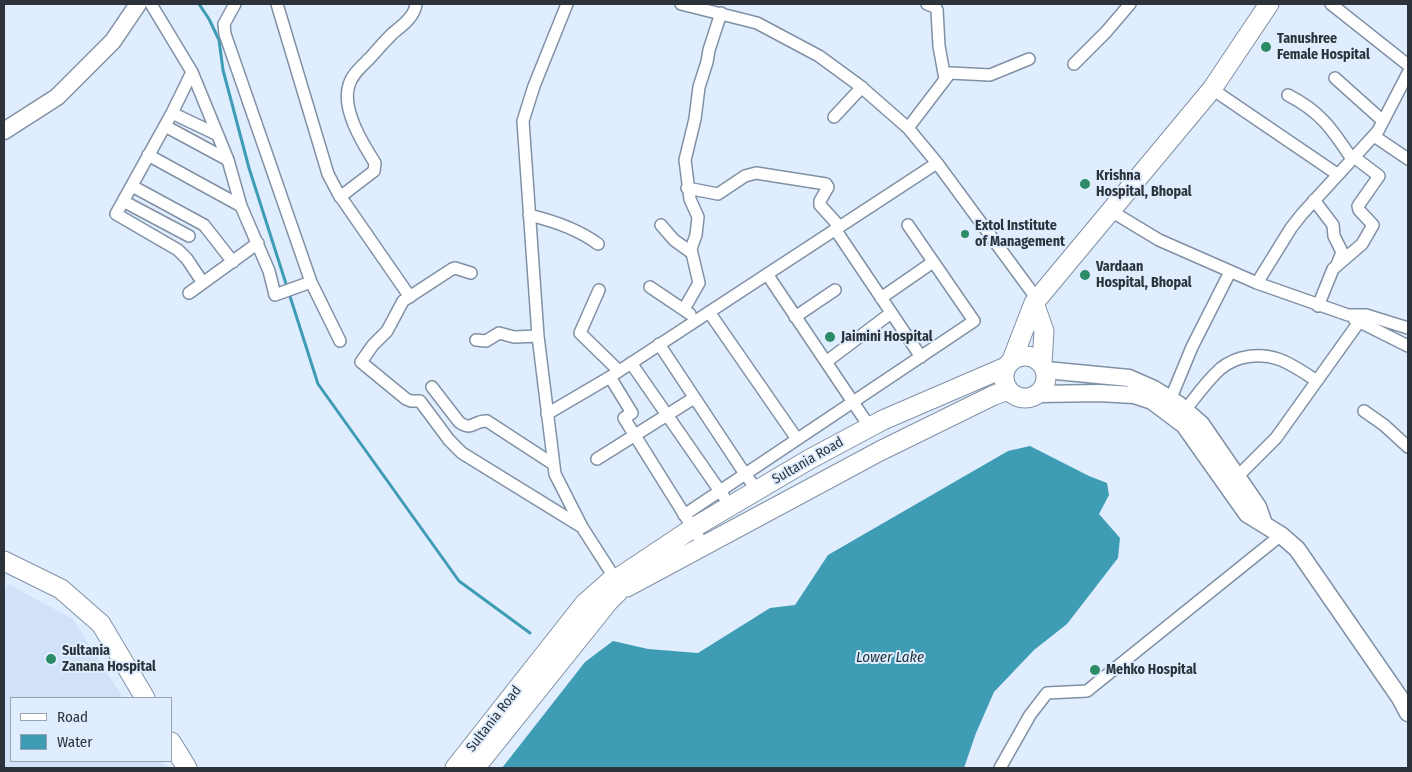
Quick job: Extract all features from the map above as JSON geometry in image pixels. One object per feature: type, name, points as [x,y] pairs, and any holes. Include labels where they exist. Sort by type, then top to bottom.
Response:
[{"type":"main road","points":[[4,132],[57,97],[113,41],[138,4]]},
{"type":"main road","points":[[1036,301],[1044,331],[1044,367],[1047,379],[1039,394],[1032,398],[1023,398],[1015,396],[1008,390],[1004,375],[1036,301],[1212,89],[1269,4]]},
{"type":"main road","points":[[1009,363],[1019,356],[1027,355],[1036,358],[1044,367],[1130,378],[1154,389],[1184,425],[1246,514],[1281,534],[1297,549],[1395,690],[1408,713]]},
{"type":"main road","name":"Sultania Road","points":[[455,768],[585,604],[618,582],[688,522],[725,498],[757,490],[869,426],[1009,363]]},
{"type":"main road","name":"Sultania Road","points":[[475,768],[603,609],[618,582],[704,546],[880,451],[984,399],[1008,390]]},
{"type":"main road","points":[[1039,394],[1099,393],[1134,396],[1185,410],[1201,424],[1258,507],[1264,524]]},
{"type":"main road","points":[[4,561],[60,589],[100,624],[144,697]]},
{"type":"main road","points":[[172,744],[187,768]]},
{"type":"street","points":[[151,4],[192,72],[228,160],[241,206],[269,271],[275,295],[309,283]]},
{"type":"street","points":[[235,4],[224,24],[225,34],[309,283],[340,341]]},
{"type":"street","points":[[277,4],[328,174],[340,196],[410,297]]},
{"type":"street","points":[[340,196],[374,171],[375,168],[375,163],[354,126],[348,87],[356,73],[414,12],[416,4]]},
{"type":"street","points":[[567,4],[534,86],[523,121],[538,336],[553,464],[556,474],[582,527],[618,582]]},
{"type":"street","points":[[681,4],[717,9],[757,23],[819,56],[862,87],[908,128],[937,163],[1036,301]]},
{"type":"street","points":[[927,4],[935,7],[937,10],[939,46],[945,79]]},
{"type":"street","points":[[1074,64],[1130,4]]},
{"type":"street","points":[[1331,4],[1408,65]]},
{"type":"street","points":[[684,309],[699,283],[691,249],[696,235],[698,217],[687,188],[686,154],[695,120],[699,87],[707,62],[717,9]]},
{"type":"street","points":[[908,128],[950,73],[990,76],[1029,59]]},
{"type":"street","points":[[192,72],[172,113],[116,214],[178,250],[187,259],[203,283]]},
{"type":"street","points":[[1257,283],[1291,228],[1337,174],[1374,136],[1408,73]]},
{"type":"street","points":[[1335,78],[1383,121]]},
{"type":"street","points":[[834,117],[862,87]]},
{"type":"street","points":[[1212,89],[1337,174]]},
{"type":"street","points":[[1288,95],[1306,104],[1319,115],[1353,158],[1379,176],[1358,206],[1359,210],[1373,225],[1362,244],[1333,269],[1318,306]]},
{"type":"street","points":[[172,113],[218,135]]},
{"type":"street","points":[[164,126],[228,160]]},
{"type":"street","points":[[1374,136],[1408,159]]},
{"type":"street","points":[[148,155],[241,206]]},
{"type":"street","points":[[547,414],[614,374],[937,163]]},
{"type":"street","points":[[687,188],[718,194],[745,176],[756,173],[826,184],[828,186],[820,201],[820,205],[921,357]]},
{"type":"street","points":[[132,186],[204,225],[232,262]]},
{"type":"street","points":[[1314,200],[1333,224],[1334,237],[1342,252],[1337,265]]},
{"type":"street","points":[[124,201],[189,236]]},
{"type":"street","points":[[1111,211],[1158,240],[1257,283],[1318,306],[1360,318],[1408,346]]},
{"type":"street","points":[[529,215],[555,222],[590,237],[598,244]]},
{"type":"street","points":[[661,225],[674,240],[692,253]]},
{"type":"street","points":[[631,363],[725,498],[745,474],[974,321],[908,226]]},
{"type":"street","points":[[189,293],[258,243]]},
{"type":"street","points":[[881,298],[933,262]]},
{"type":"street","points":[[471,273],[455,268],[452,269],[403,301],[387,332],[372,345],[361,362],[406,399],[420,401],[449,440],[462,453],[582,527]]},
{"type":"street","points":[[1168,405],[1192,347],[1230,272]]},
{"type":"street","points":[[767,274],[869,426]]},
{"type":"street","points":[[650,286],[698,319]]},
{"type":"street","points":[[599,290],[580,333],[614,374],[632,413],[624,418],[704,546]]},
{"type":"street","points":[[795,317],[835,290]]},
{"type":"street","points":[[709,312],[797,439]]},
{"type":"street","points":[[826,362],[892,313]]},
{"type":"street","points":[[1237,477],[1276,438],[1360,318],[1366,315],[1408,328]]},
{"type":"street","points":[[476,340],[486,341],[499,333],[514,336],[538,336]]},
{"type":"street","points":[[659,344],[757,490]]},
{"type":"street","points":[[1185,410],[1214,374],[1237,359],[1252,356],[1270,356],[1284,360],[1317,381]]},
{"type":"street","points":[[432,387],[464,426],[486,422],[553,464]]},
{"type":"street","points":[[597,459],[694,398]]},
{"type":"street","points":[[1364,411],[1384,425],[1408,447]]},
{"type":"street","points":[[1000,768],[1030,716],[1047,693],[1087,691],[1281,534]]},
{"type":"shaded area","name":"Sultania Zanana Hospital","points":[[8,584],[73,619],[122,697],[10,697],[10,762],[163,762],[167,768],[4,768],[4,593]]},
{"type":"water","name":"Lower Lake","points":[[1030,446],[1107,483],[1109,495],[1099,514],[1120,538],[1118,558],[1067,624],[1034,650],[994,692],[976,733],[964,768],[502,768],[585,662],[613,641],[648,649],[698,653],[770,608],[795,605],[828,555],[1008,451]]},
{"type":"waterway","points":[[199,4],[219,40],[223,70],[249,168],[318,384],[459,581],[530,633]]},
{"type":"place","name":"Tanushree Female Hospital","points":[[1266,47]]},
{"type":"place","name":"Krishna Hospital, Bhopal","points":[[1085,184]]},
{"type":"place","name":"Extol Institute of Management","points":[[965,234]]},
{"type":"place","name":"Vardaan Hospital, Bhopal","points":[[1085,275]]},
{"type":"place","name":"Jaimini Hospital","points":[[830,337]]},
{"type":"place","name":"Sultania Zanana Hospital","points":[[51,659]]},
{"type":"place","name":"Mehko Hospital","points":[[1095,670]]}]
